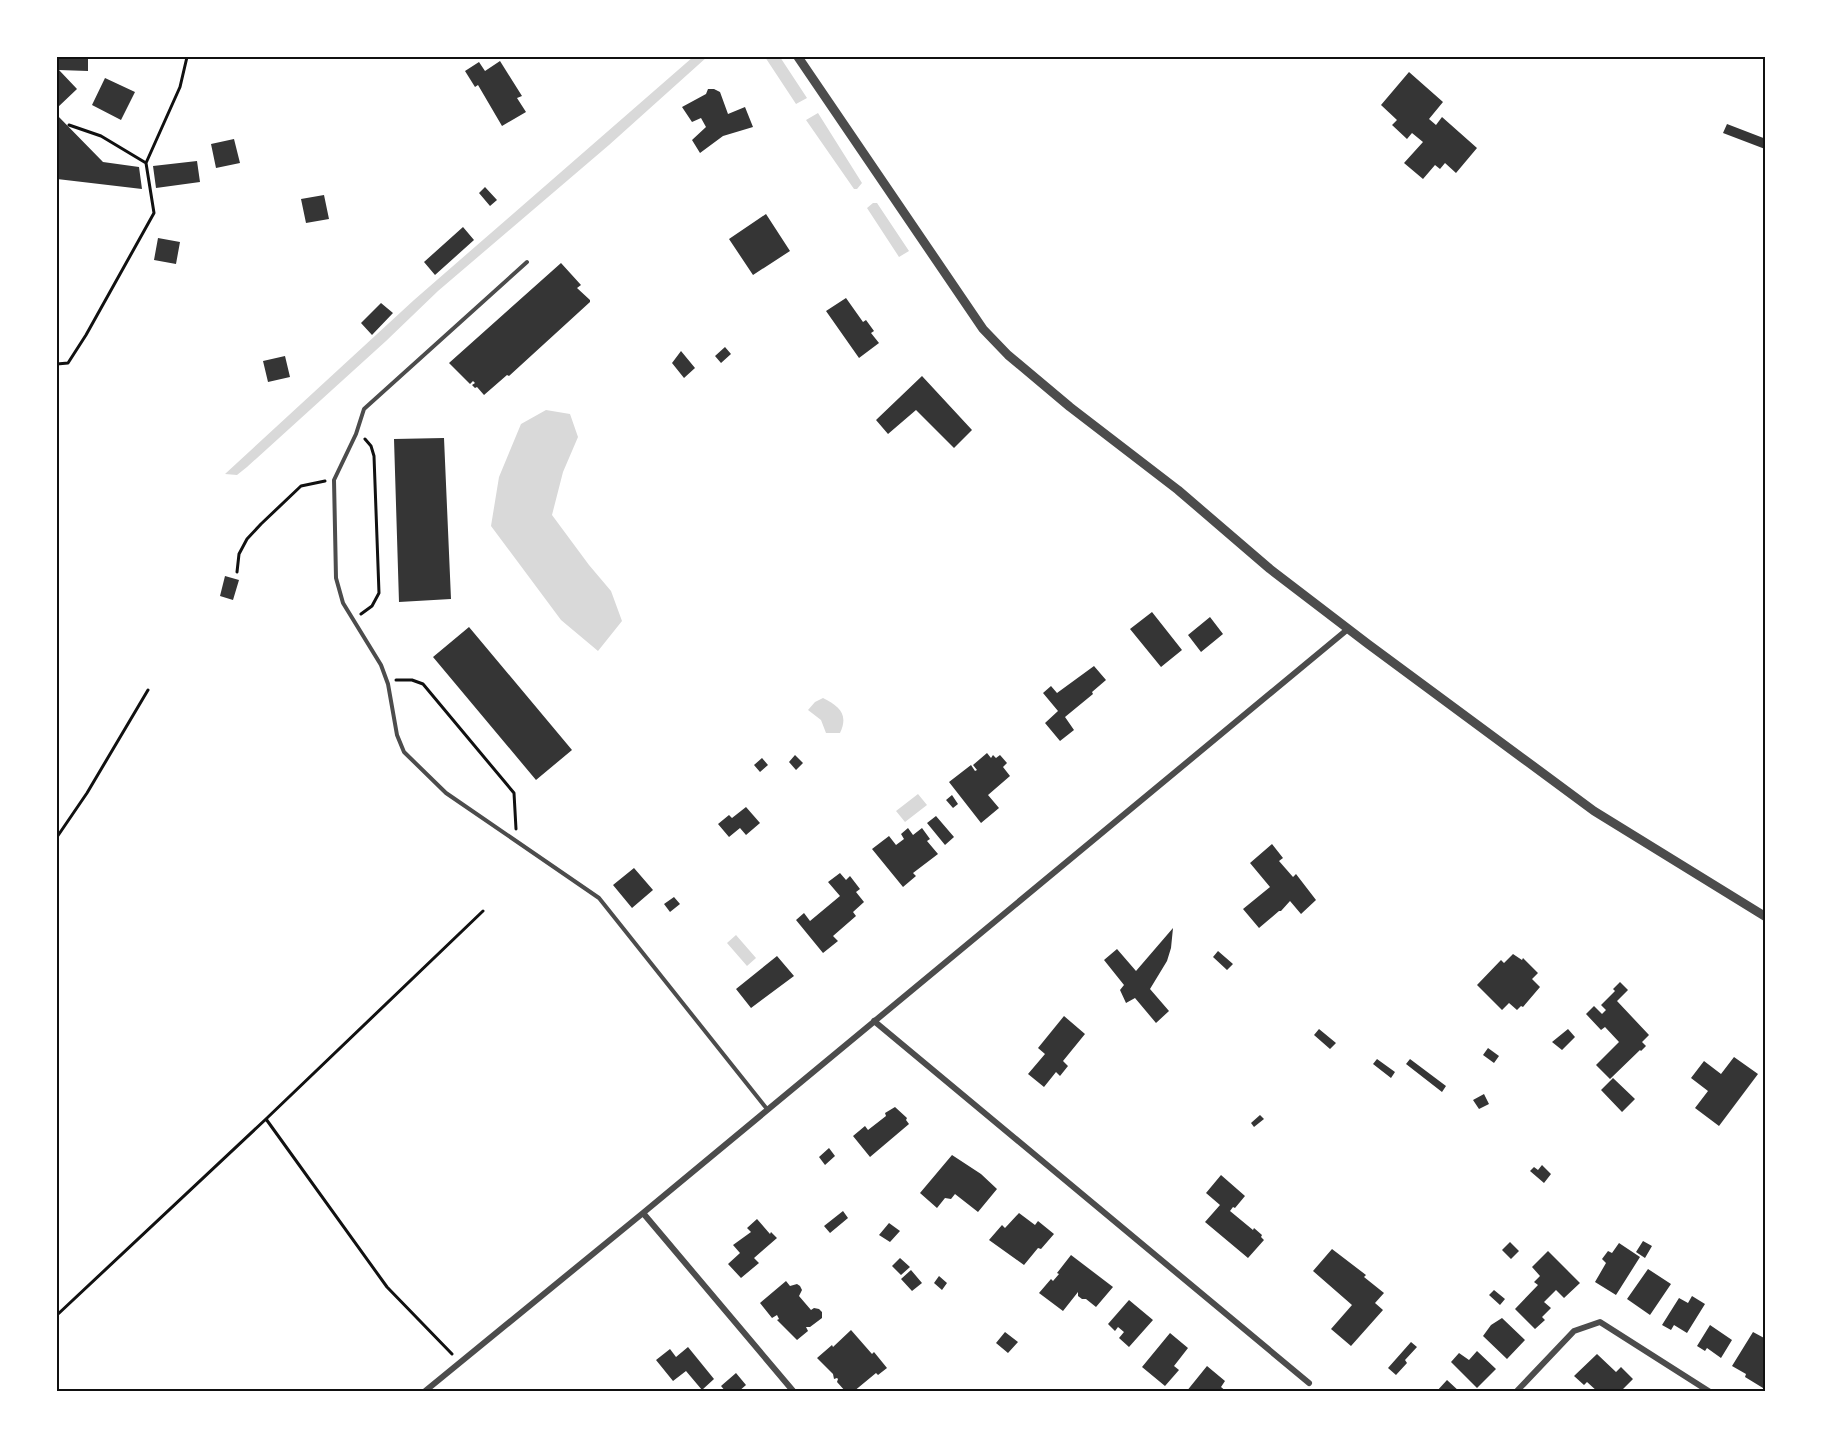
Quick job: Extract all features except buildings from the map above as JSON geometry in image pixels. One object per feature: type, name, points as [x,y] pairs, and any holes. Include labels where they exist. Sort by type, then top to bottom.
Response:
[{"type":"street","points":[[798,57],[983,329],[1008,355],[1070,407],[1178,490],[1270,569],[1594,812],[1766,917]]},
{"type":"street","points":[[424,1392],[1348,629]]},
{"type":"street","points":[[874,1021],[1309,1383]]},
{"type":"street","points":[[643,1213],[794,1392]]},
{"type":"street","points":[[1516,1392],[1574,1331],[1600,1322],[1710,1392]]},
{"type":"lane","points":[[527,262],[364,409],[356,434],[334,480],[336,578],[343,603],[379,660],[387,681],[397,735],[404,752],[446,793],[599,898],[768,1109]]},
{"type":"path","points":[[57,364],[68,363],[86,335],[154,213],[146,163],[180,87],[187,57]]},
{"type":"path","points":[[69,125],[101,136],[146,163]]},
{"type":"path","points":[[352,620],[372,606],[379,593],[374,456],[367,440],[356,434]]},
{"type":"path","points":[[237,572],[239,554],[247,539],[284,501],[301,486],[334,480]]},
{"type":"path","points":[[387,681],[412,680],[423,684],[514,793],[516,840]]},
{"type":"path","points":[[57,837],[87,792],[148,690]]},
{"type":"path","points":[[57,1315],[483,911]]},
{"type":"path","points":[[266,1119],[387,1287],[459,1362]]},
{"type":"shaded area","points":[[693,57],[707,57],[609,145],[438,291],[247,467],[237,475],[225,474],[414,300]]},
{"type":"shaded area","points":[[765,57],[780,57],[807,98],[796,104]]},
{"type":"shaded area","points":[[818,113],[862,183],[857,189],[854,189],[806,120]]},
{"type":"shaded area","points":[[877,203],[909,251],[899,257],[867,208]]},
{"type":"shaded area","points":[[546,410],[570,414],[578,437],[563,472],[552,515],[611,591],[622,621],[598,651],[561,620],[491,526],[499,477],[521,424]]},
{"type":"shaded area","points":[[823,698],[841,711],[843,726],[840,733],[826,733],[821,720],[808,710],[815,702]]},
{"type":"shaded area","points":[[918,794],[927,805],[905,822],[896,811]]},
{"type":"shaded area","points":[[736,935],[756,958],[747,966],[727,943]]}]
